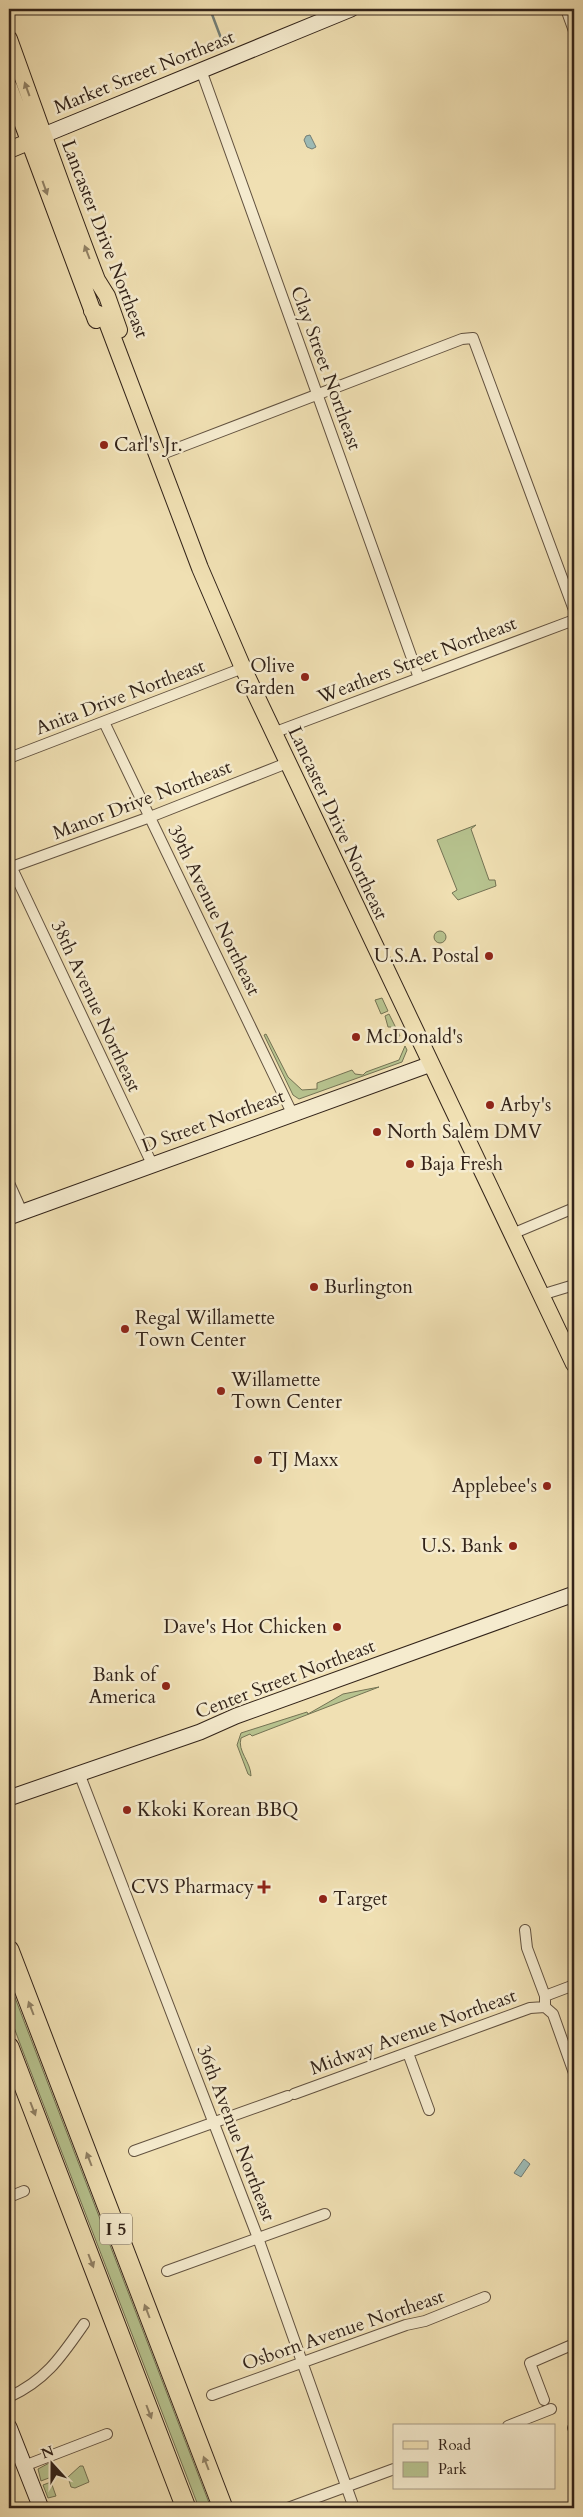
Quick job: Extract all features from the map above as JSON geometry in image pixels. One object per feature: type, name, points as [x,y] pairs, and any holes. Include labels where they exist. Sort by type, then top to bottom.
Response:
[{"type":"highway","name":"I 5","points":[[9,1950],[223,2508]]},
{"type":"highway","name":"I 5","points":[[9,2047],[186,2508]]},
{"type":"main road","name":"Market Street Northeast","points":[[9,150],[351,9]]},
{"type":"main road","name":"Lancaster Drive Northeast","points":[[9,39],[87,254],[97,280],[107,296],[127,351],[126,370],[157,456],[200,568],[242,668],[574,1364]]},
{"type":"main road","name":"Lancaster Drive Northeast","points":[[9,86],[28,142],[111,358],[126,370]]},
{"type":"main road","name":"D Street Northeast","points":[[16,1214],[431,1064]]},
{"type":"main road","name":"Center Street Northeast","points":[[9,1798],[200,1732],[245,1713],[574,1594]]},
{"type":"main road","points":[[9,2427],[41,2508]]},
{"type":"street","points":[[566,9],[574,30]]},
{"type":"street","name":"Clay Street Northeast","points":[[201,70],[419,678]]},
{"type":"street","points":[[157,456],[462,339],[473,338],[574,610]]},
{"type":"street","name":"Weathers Street Northeast","points":[[273,733],[574,620]]},
{"type":"street","name":"Anita Drive Northeast","points":[[9,758],[242,668]]},
{"type":"street","name":"39th Avenue Northeast","points":[[104,722],[292,1114]]},
{"type":"street","name":"Manor Drive Northeast","points":[[10,866],[150,817],[287,763]]},
{"type":"street","name":"38th Avenue Northeast","points":[[10,866],[152,1164]]},
{"type":"street","points":[[9,1184],[16,1214]]},
{"type":"street","points":[[512,1234],[574,1208]]},
{"type":"street","points":[[541,1295],[574,1285]]},
{"type":"street","name":"36th Avenue Northeast","points":[[78,1773],[258,2238],[354,2508]]},
{"type":"street","points":[[526,1930],[528,1953],[545,2001],[553,2014],[574,2073]]},
{"type":"street","name":"Midway Avenue Northeast","points":[[134,2152],[530,2008],[574,1985]]},
{"type":"street","points":[[408,2053],[429,2110]]},
{"type":"street","points":[[9,2197],[24,2191]]},
{"type":"street","points":[[167,2271],[325,2214]]},
{"type":"street","name":"Osborn Avenue Northeast","points":[[212,2395],[406,2325],[425,2321],[485,2297]]},
{"type":"street","points":[[9,2397],[30,2386],[45,2375],[60,2360],[84,2324]]},
{"type":"street","points":[[544,2400],[530,2363],[574,2344]]},
{"type":"street","points":[[515,2424],[551,2409]]},
{"type":"street","points":[[24,2466],[107,2434]]},
{"type":"street","points":[[288,2508],[393,2469]]},
{"type":"green space","points":[[476,825],[471,829],[489,880],[495,880],[496,886],[458,900],[452,893],[457,890],[437,840]]},
{"type":"green space","points":[[438,931],[442,931],[446,937],[442,943],[438,943],[434,939],[434,935]]},
{"type":"green space","points":[[382,998],[388,1011],[381,1014],[375,1000]]},
{"type":"green space","points":[[389,1014],[400,1036],[397,1036],[391,1027],[388,1027],[385,1016]]},
{"type":"green space","points":[[266,1034],[288,1077],[302,1090],[317,1089],[317,1083],[352,1070],[355,1074],[363,1075],[366,1072],[399,1060],[405,1046],[407,1050],[402,1062],[299,1099],[293,1095],[264,1035]]},
{"type":"green space","points":[[379,1687],[252,1736],[250,1734],[241,1738],[242,1752],[249,1766],[251,1776],[248,1774],[237,1745],[241,1733],[307,1712],[308,1714],[343,1694]]},
{"type":"green space","points":[[9,1982],[211,2508],[199,2508],[22,2049],[9,2014]]},
{"type":"green space","points":[[51,2462],[55,2472],[54,2476],[41,2481],[38,2469]]},
{"type":"green space","points":[[80,2466],[83,2466],[89,2482],[75,2488],[71,2487],[68,2477]]},
{"type":"green space","points":[[51,2482],[56,2496],[48,2498],[43,2485]]},
{"type":"water","points":[[310,135],[316,147],[312,149],[307,147],[304,140],[306,136]]},
{"type":"water","points":[[524,2159],[530,2164],[521,2177],[514,2173]]},
{"type":"waterway","points":[[210,9],[224,46]]},
{"type":"place","name":"Carl's Jr.","points":[[104,445]]},
{"type":"place","name":"Olive Garden","points":[[305,677]]},
{"type":"place","name":"U.S.A. Postal","points":[[489,956]]},
{"type":"place","name":"McDonald's","points":[[356,1037]]},
{"type":"place","name":"Arby's","points":[[490,1105]]},
{"type":"place","name":"North Salem DMV","points":[[377,1132]]},
{"type":"place","name":"Baja Fresh","points":[[410,1164]]},
{"type":"place","name":"Burlington","points":[[314,1287]]},
{"type":"place","name":"Regal Willamette Town Center","points":[[125,1329]]},
{"type":"place","name":"Willamette Town Center","points":[[221,1391]]},
{"type":"place","name":"TJ Maxx","points":[[258,1460]]},
{"type":"place","name":"Applebee's","points":[[547,1486]]},
{"type":"place","name":"U.S. Bank","points":[[513,1546]]},
{"type":"place","name":"Dave's Hot Chicken","points":[[337,1627]]},
{"type":"place","name":"Bank of America","points":[[166,1686]]},
{"type":"place","name":"Kkoki Korean BBQ","points":[[127,1810]]},
{"type":"place","name":"CVS Pharmacy","points":[[264,1887]]},
{"type":"place","name":"Target","points":[[323,1899]]}]
